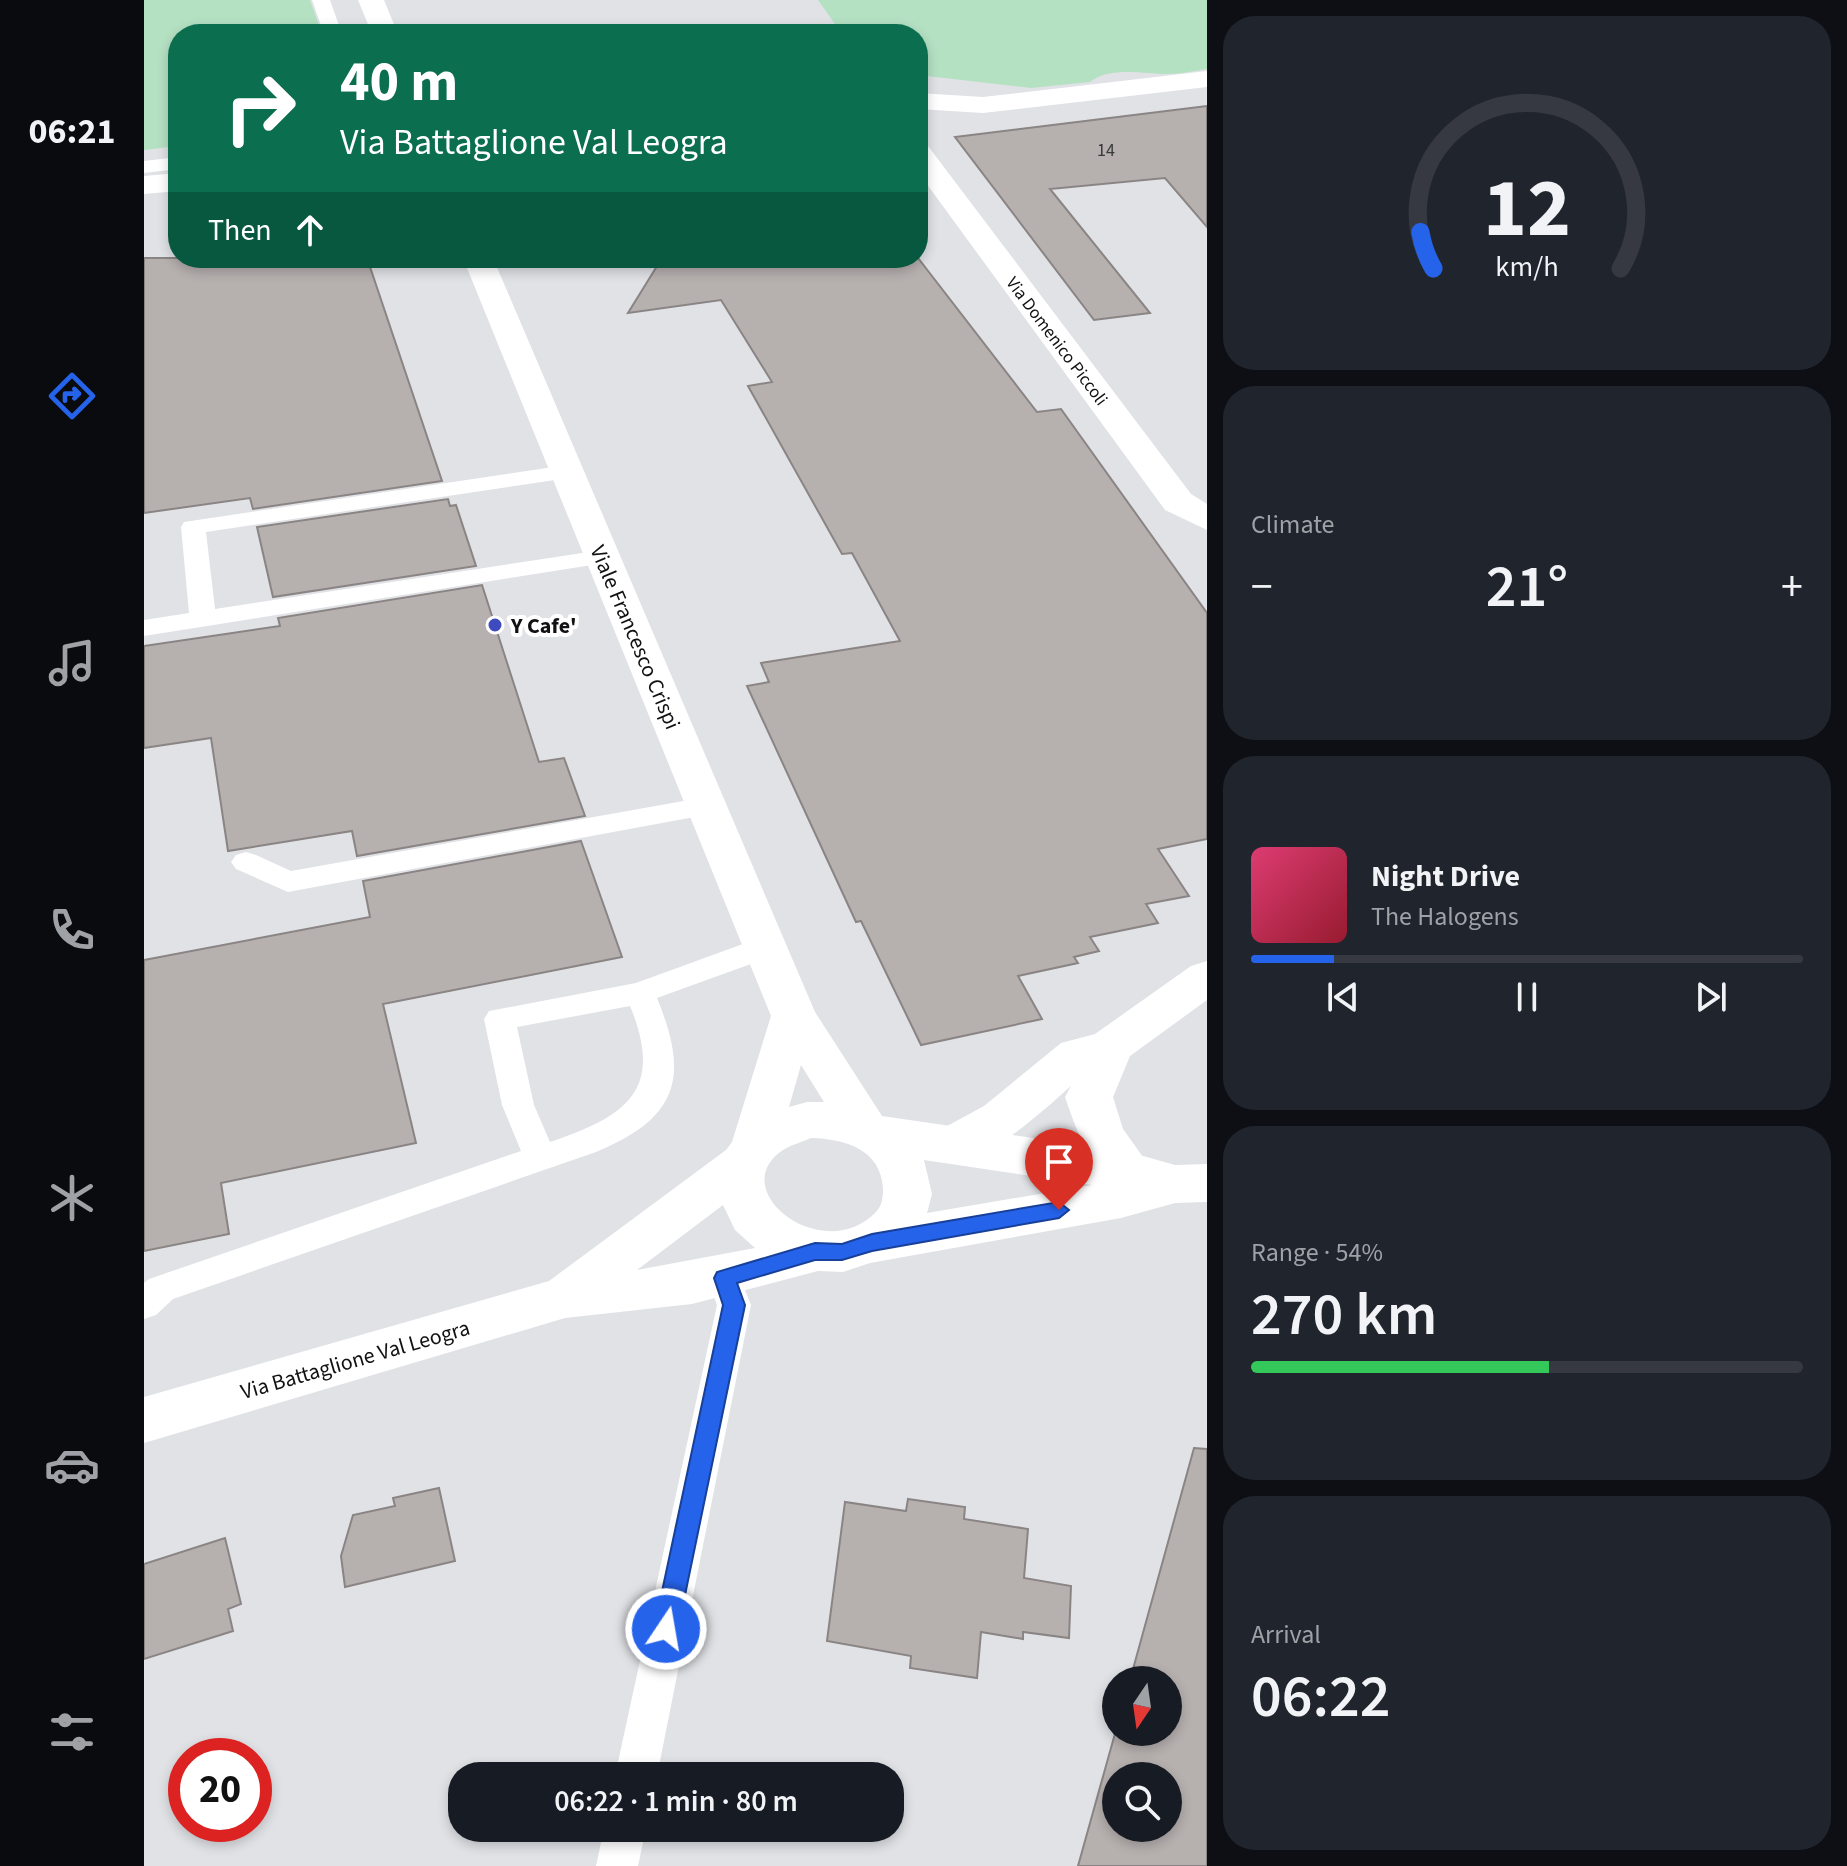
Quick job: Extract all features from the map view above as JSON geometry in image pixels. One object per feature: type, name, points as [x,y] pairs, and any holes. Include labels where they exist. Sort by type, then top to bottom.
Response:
[{"type":"street","points":[[371,0],[381,24]]},
{"type":"street","points":[[928,83],[982,97],[1060,97],[1207,79]]},
{"type":"street","points":[[928,100],[1094,93]]},
{"type":"street","name":"Via Domenico Piccoli","points":[[928,165],[1178,502],[1207,519]]},
{"type":"street","points":[[144,185],[168,183]]},
{"type":"street","name":"Viale Francesco Crispi","points":[[482,268],[794,1016],[870,1132],[898,1154],[907,1174],[909,1195],[903,1215],[888,1232],[872,1243],[842,1252],[815,1252],[788,1245],[766,1232],[750,1215],[741,1195],[750,1153],[794,1016]]},
{"type":"street","points":[[953,1145],[1001,1119],[1077,1055],[1108,1048],[1207,977]]},
{"type":"street","points":[[1108,1048],[1104,1068],[1089,1097],[1102,1136],[1129,1171]]},
{"type":"street","points":[[750,1153],[783,1126],[807,1120],[833,1120],[870,1132],[1129,1171],[1191,1184]]},
{"type":"street","name":"Via Battaglione Val Leogra","points":[[565,1297],[750,1153]]},
{"type":"street","points":[[872,1243],[1191,1184]]},
{"type":"street","name":"Via Battaglione Val Leogra","points":[[145,1417],[565,1297],[628,1295],[724,1278],[815,1252]]},
{"type":"lane","points":[[321,0],[329,24]]},
{"type":"lane","points":[[144,167],[168,164]]},
{"type":"lane","points":[[203,619],[193,527],[567,472]]},
{"type":"lane","points":[[144,628],[602,557]]},
{"type":"lane","points":[[246,862],[288,882],[706,806]]},
{"type":"lane","points":[[540,1158],[518,1105],[500,1019],[640,993],[765,947]]},
{"type":"lane","points":[[144,1305],[161,1289],[599,1137],[644,1112],[661,1072],[659,1043],[640,993]]},
{"type":"lane","points":[[639,1762],[734,1305],[724,1278]]},
{"type":"lane","points":[[617,1866],[622,1842]]},
{"type":"green space","points":[[144,0],[310,0],[318,24],[168,24],[168,147],[144,150]]},
{"type":"green space","points":[[818,0],[1207,0],[1207,69],[1172,74],[1117,72],[1090,82],[1031,88],[928,76],[928,24],[835,24]]},
{"type":"building","points":[[1207,106],[1207,227],[1165,178],[1050,189],[1150,313],[1094,320],[955,137]]},
{"type":"building","points":[[144,258],[168,258],[168,268],[370,268],[442,481],[253,509],[250,498],[144,513]]},
{"type":"building","points":[[656,268],[926,268],[1037,412],[1061,409],[1207,613],[1207,839],[1158,849],[1189,896],[1146,904],[1158,923],[1090,937],[1099,951],[1074,957],[1078,963],[1018,976],[1042,1019],[921,1045],[861,921],[856,922],[747,686],[769,682],[761,663],[900,641],[852,553],[842,554],[748,386],[772,382],[721,300],[628,313]]},
{"type":"building","points":[[448,499],[450,506],[456,505],[476,566],[273,597],[257,527]]},
{"type":"building","points":[[482,585],[539,762],[564,758],[585,816],[357,856],[352,831],[228,851],[211,738],[144,748],[144,646],[280,626],[278,618]]},
{"type":"building","points":[[581,841],[622,957],[383,1004],[416,1143],[221,1183],[229,1234],[144,1251],[144,960],[370,917],[363,881]]},
{"type":"building","points":[[1194,1448],[1207,1449],[1207,1866],[1078,1866],[1102,1780],[1102,1842],[1182,1842],[1182,1762],[1107,1762],[1112,1746],[1182,1746],[1182,1666],[1134,1666]]},
{"type":"building","points":[[439,1488],[455,1561],[345,1587],[341,1556],[353,1515],[395,1506],[393,1498]]},
{"type":"building","points":[[908,1499],[965,1507],[964,1519],[1028,1529],[1024,1578],[1071,1586],[1069,1638],[1023,1632],[1023,1639],[981,1632],[977,1678],[910,1668],[911,1656],[827,1641],[845,1502],[906,1511]]},
{"type":"building","points":[[225,1538],[241,1604],[228,1609],[233,1631],[144,1659],[144,1564]]},
{"type":"place","name":"Y Cafe'","points":[[495,625]]},
{"type":"route","points":[[666,1629],[734,1305],[724,1278],[815,1252],[842,1252],[872,1243],[1059,1210]]}]
